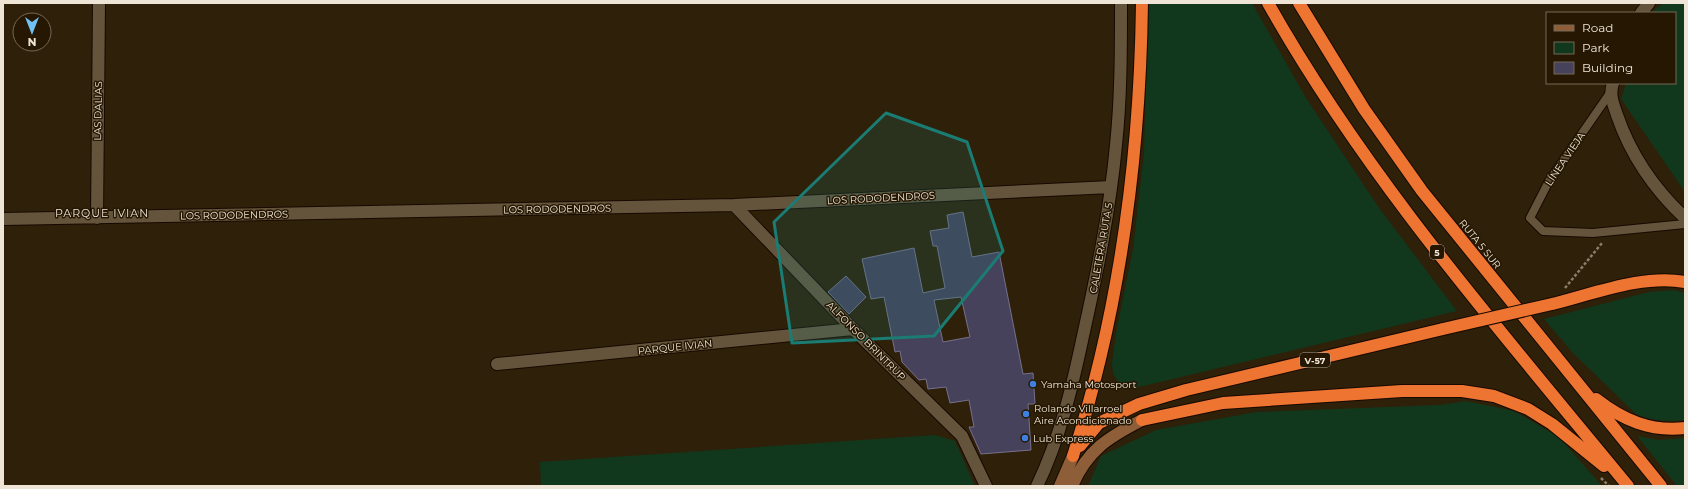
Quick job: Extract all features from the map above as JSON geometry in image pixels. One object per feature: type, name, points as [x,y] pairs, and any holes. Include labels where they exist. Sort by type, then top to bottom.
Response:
[{"type":"highway","points":[[1073,456],[1088,409],[1110,320],[1128,213],[1138,107],[1142,3]]},
{"type":"highway","name":"5","points":[[1268,3],[1328,102],[1360,150],[1404,210],[1627,486]]},
{"type":"highway","name":"RUTA 5 SUR","points":[[1300,3],[1360,103],[1422,191],[1661,486]]},
{"type":"highway","points":[[1552,304],[1645,282],[1662,280],[1685,282]]},
{"type":"highway","name":"V-57","points":[[1073,456],[1083,441],[1099,423],[1139,404],[1186,390],[1552,304]]},
{"type":"highway","points":[[1580,386],[1616,413],[1643,426],[1667,430],[1685,428]]},
{"type":"highway","name":"V-57","points":[[1142,420],[1186,390]]},
{"type":"highway","points":[[1142,420],[1223,403],[1409,390],[1480,393],[1510,400],[1541,416],[1568,436],[1627,486]]},
{"type":"main road","name":"V-57","points":[[1072,486],[1090,454],[1117,433],[1142,420]]},
{"type":"main road","name":"V-57","points":[[1060,486],[1073,456]]},
{"type":"street","name":"LAS DALIAS","points":[[97,218],[99,3]]},
{"type":"street","name":"CALETERA RUTA 5","points":[[1037,486],[1048,463],[1059,433],[1072,386],[1102,248],[1112,187],[1118,116],[1121,3]]},
{"type":"street","points":[[1642,12],[1649,3]]},
{"type":"street","name":"LÍNEA VIEJA","points":[[1611,88],[1625,140],[1646,175],[1669,203],[1685,218]]},
{"type":"street","name":"LOS RODODENDROS","points":[[3,220],[734,205],[1112,187]]},
{"type":"street","name":"ALFONSO BRINTRUP","points":[[734,205],[853,329],[962,436],[986,486]]},
{"type":"street","name":"PARQUE IVIAN","points":[[497,364],[853,329]]},
{"type":"lane","name":"LÍNEA VIEJA","points":[[1611,88],[1549,180],[1530,218],[1543,231],[1594,233],[1685,224]]},
{"type":"path","points":[[1552,304],[1612,231]]},
{"type":"path","points":[[1598,475],[1609,486]]},
{"type":"highlighted area","points":[[886,113],[967,142],[1003,251],[934,336],[792,343],[774,222]]},
{"type":"green space","points":[[1148,3],[1252,3],[1306,98],[1379,208],[1457,311],[1135,388],[1126,388],[1120,385],[1113,374],[1112,364],[1116,333],[1133,249],[1144,153]]},
{"type":"green space","points":[[1663,3],[1685,3],[1685,192],[1621,99],[1626,84],[1676,84],[1676,12],[1652,12]]},
{"type":"green space","points":[[1673,290],[1685,293],[1685,420],[1660,420],[1636,414],[1572,352],[1544,319],[1649,292]]},
{"type":"green space","points":[[1466,401],[1514,411],[1559,437],[1602,486],[1088,486],[1101,456],[1156,430],[1256,412],[1439,405]]},
{"type":"green space","points":[[935,435],[955,441],[975,486],[541,486],[540,462]]},
{"type":"green space","points":[[1637,436],[1659,440],[1685,438],[1685,486],[1677,486]]},
{"type":"building","points":[[963,212],[972,257],[999,252],[1023,374],[1033,373],[1035,404],[1028,404],[1031,450],[981,454],[969,427],[974,427],[969,400],[950,403],[946,387],[928,389],[926,379],[919,380],[902,362],[900,351],[895,352],[884,297],[871,299],[862,259],[914,248],[923,293],[945,288],[937,246],[933,246],[930,231],[949,228],[947,215]],"holes":[[[961,297],[970,337],[943,342],[934,300]]]},
{"type":"building","points":[[846,276],[866,297],[849,314],[828,292]]},
{"type":"place","name":"Yamaha Motosport","points":[[1033,384]]},
{"type":"place","name":"Rolando Villarroel Aire Acondicionado","points":[[1026,414]]},
{"type":"place","name":"Lub Express","points":[[1025,438]]},
{"type":"district","name":"PARQUE IVIAN","points":[[102,213]]}]
